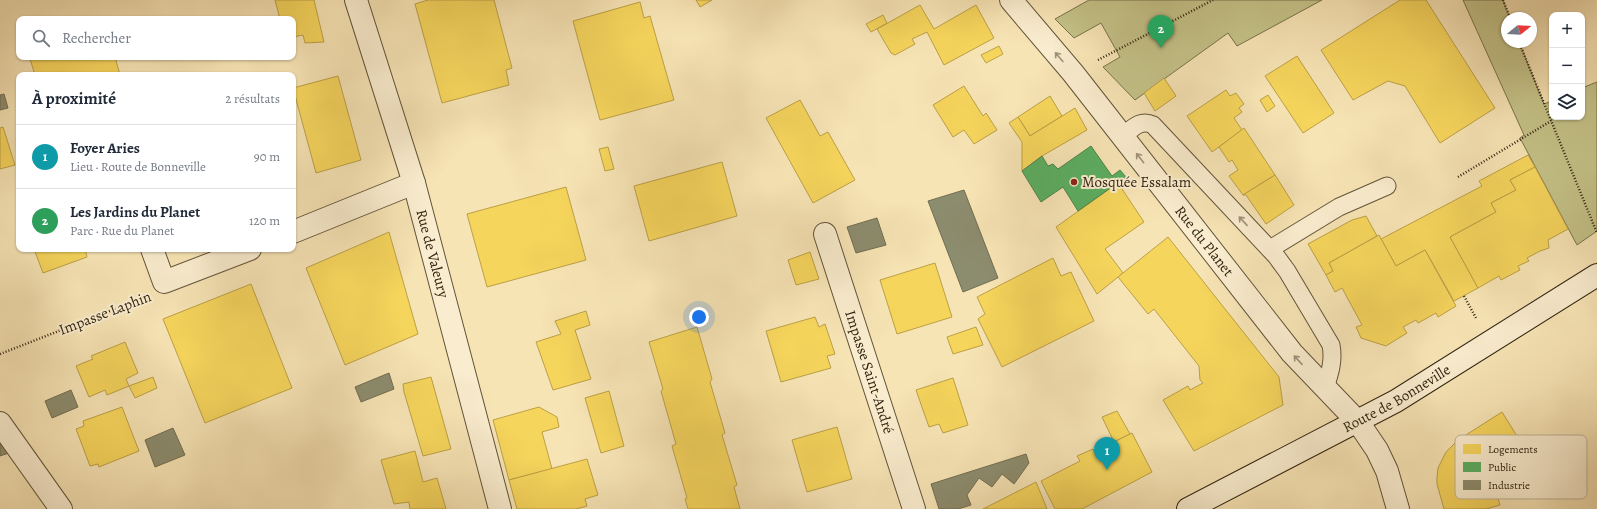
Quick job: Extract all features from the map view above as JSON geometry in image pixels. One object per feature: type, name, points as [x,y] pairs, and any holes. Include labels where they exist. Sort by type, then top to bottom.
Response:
[{"type":"street","name":"Rue de Valeury","points":[[356,0],[414,183],[500,509]]},
{"type":"street","name":"Rue du Planet","points":[[1011,0],[1073,73],[1292,353],[1358,422],[1371,440],[1387,471],[1398,509]]},
{"type":"street","points":[[296,231],[414,183]]},
{"type":"street","name":"Impasse Saint-André","points":[[825,234],[914,509]]},
{"type":"street","points":[[153,252],[164,282]]},
{"type":"street","name":"Impasse Laphin","points":[[164,282],[242,252]]},
{"type":"street","name":"Route de Bonneville","points":[[1188,509],[1396,401],[1597,275]]},
{"type":"street","points":[[0,422],[62,509]]},
{"type":"lane","points":[[1123,136],[1137,124],[1148,122],[1154,125],[1270,250],[1287,271],[1330,345],[1332,367],[1325,388]]},
{"type":"lane","points":[[1270,250],[1339,207],[1387,186]]},
{"type":"path","points":[[1073,73],[1211,0]]},
{"type":"path","points":[[1503,0],[1508,12]]},
{"type":"path","points":[[1522,48],[1597,233]]},
{"type":"path","points":[[1458,177],[1551,121]]},
{"type":"path","name":"Impasse Laphin","points":[[0,354],[159,292],[164,282]]},
{"type":"shaded area","points":[[1089,0],[1322,0],[1237,46],[1228,33],[1135,100],[1103,67],[1120,57],[1101,23],[1074,38],[1055,19]]},
{"type":"shaded area","points":[[1463,0],[1503,0],[1508,12],[1501,12],[1501,48],[1521,48],[1544,104],[1549,102],[1549,120],[1585,120],[1585,87],[1597,82],[1597,231],[1577,245],[1520,138],[1524,135]]},
{"type":"building: Logements","points":[[275,0],[314,0],[324,42],[305,43],[303,35],[296,36],[296,16],[279,16]]},
{"type":"building: Logements","points":[[428,0],[494,0],[512,68],[506,70],[509,85],[442,103],[415,4]]},
{"type":"building: Logements","points":[[696,0],[712,0],[700,7]]},
{"type":"building: Logements","points":[[1400,0],[1426,0],[1495,108],[1440,143],[1405,86],[1388,81],[1353,100],[1321,50]]},
{"type":"building: Logements","points":[[640,2],[644,18],[650,16],[674,100],[600,120],[573,21]]},
{"type":"building: Logements","points":[[920,5],[934,29],[976,5],[994,38],[944,65],[927,32],[912,39],[915,44],[895,55],[891,53],[877,29]]},
{"type":"building: Logements","points":[[883,15],[887,23],[871,32],[866,24]]},
{"type":"building: Logements","points":[[999,46],[1003,54],[986,63],[981,55]]},
{"type":"building: Logements","points":[[1297,56],[1334,113],[1303,133],[1265,76]]},
{"type":"building: Logements","points":[[30,60],[116,60],[119,72],[34,72]]},
{"type":"building: Logements","points":[[338,76],[361,160],[316,173],[296,99],[296,87]]},
{"type":"building: Logements","points":[[1164,78],[1176,96],[1155,111],[1144,93]]},
{"type":"building: Logements","points":[[964,86],[983,116],[986,113],[997,130],[974,144],[964,130],[953,137],[933,105]]},
{"type":"building: Logements","points":[[1226,90],[1230,96],[1236,93],[1244,104],[1239,108],[1242,112],[1234,118],[1242,130],[1212,152],[1187,116]]},
{"type":"building: Logements","points":[[1268,95],[1275,106],[1267,112],[1260,100]]},
{"type":"building: Logements","points":[[1050,96],[1062,116],[1030,136],[1018,117]]},
{"type":"building: Logements","points":[[800,100],[820,136],[828,132],[855,180],[813,203],[766,118]]},
{"type":"building: Logements","points":[[1075,108],[1087,130],[1042,156],[1022,171],[1022,142],[1009,123],[1018,117],[1030,136]]},
{"type":"building: Logements","points":[[3,127],[15,165],[0,169],[0,128]]},
{"type":"building: Logements","points":[[1244,128],[1275,175],[1243,195],[1229,176],[1238,170],[1232,160],[1229,162],[1219,147]]},
{"type":"building: Logements","points":[[608,147],[614,169],[605,171],[599,149]]},
{"type":"building: Logements","points":[[1528,155],[1535,167],[1510,180],[1516,190],[1491,203],[1496,212],[1450,237],[1478,288],[1454,301],[1425,250],[1396,266],[1381,239],[1482,186],[1479,181]]},
{"type":"building: Logements","points":[[722,162],[737,216],[649,241],[634,186]]},
{"type":"building: Logements","points":[[1535,167],[1568,229],[1548,240],[1549,248],[1527,258],[1529,261],[1518,266],[1520,270],[1501,280],[1499,276],[1478,288],[1450,237],[1496,212],[1491,203],[1516,190],[1510,180]]},
{"type":"building: Logements","points":[[1275,175],[1294,205],[1266,224],[1246,195],[1243,195]]},
{"type":"building: Logements","points":[[1126,177],[1130,183],[1122,189],[1144,222],[1105,249],[1123,273],[1097,294],[1056,227]]},
{"type":"building: Logements","points":[[566,187],[586,260],[487,287],[467,214]]},
{"type":"building: Logements","points":[[1366,216],[1377,236],[1329,263],[1333,271],[1326,275],[1308,244],[1352,220]]},
{"type":"building: Logements","points":[[389,232],[418,334],[345,365],[306,268]]},
{"type":"building: Logements","points":[[1379,235],[1396,266],[1425,250],[1456,306],[1438,317],[1436,313],[1418,323],[1416,320],[1403,327],[1407,333],[1386,346],[1361,338],[1356,327],[1362,325],[1342,288],[1335,292],[1326,275],[1333,271],[1329,263]]},
{"type":"building: Logements","points":[[1168,237],[1279,377],[1283,405],[1194,451],[1163,400],[1188,386],[1190,390],[1203,383],[1200,380],[1199,366],[1154,309],[1148,314],[1118,277]]},
{"type":"building: Logements","points":[[35,252],[86,252],[87,257],[43,273]]},
{"type":"building: Logements","points":[[810,252],[819,279],[796,285],[788,260]]},
{"type":"building: Logements","points":[[1053,258],[1061,276],[1071,272],[1094,321],[1002,367],[978,319],[985,314],[977,297]]},
{"type":"building: Logements","points":[[935,263],[952,317],[897,334],[880,280]]},
{"type":"building: Logements","points":[[251,284],[292,388],[205,423],[163,319]]},
{"type":"building: Logements","points":[[586,311],[590,325],[575,330],[591,379],[553,390],[536,342],[561,334],[555,321]]},
{"type":"building: Logements","points":[[815,317],[819,327],[825,324],[835,354],[827,356],[831,368],[781,382],[766,331]]},
{"type":"building: Logements","points":[[697,327],[712,379],[710,382],[725,433],[722,435],[737,485],[734,487],[740,509],[688,509],[685,499],[687,498],[672,446],[676,444],[661,391],[663,389],[649,342]]},
{"type":"building: Logements","points":[[976,327],[983,345],[953,354],[947,337]]},
{"type":"building: Logements","points":[[125,342],[138,373],[126,379],[129,386],[107,395],[105,390],[89,397],[76,366],[93,359],[91,356]]},
{"type":"building: Logements","points":[[153,377],[157,388],[135,398],[129,386]]},
{"type":"building: Logements","points":[[431,377],[451,449],[423,456],[403,384]]},
{"type":"building: Logements","points":[[953,378],[968,425],[943,433],[939,424],[929,427],[916,390]]},
{"type":"building: Logements","points":[[609,391],[624,446],[601,453],[585,398]]},
{"type":"building: Logements","points":[[122,407],[139,451],[99,467],[98,464],[90,466],[76,429],[84,426],[83,421]]},
{"type":"building: Logements","points":[[539,407],[557,417],[559,427],[542,432],[552,469],[509,480],[493,420]]},
{"type":"building: Logements","points":[[1117,411],[1130,434],[1114,442],[1102,417]]},
{"type":"building: Logements","points":[[1502,412],[1516,435],[1466,435]]},
{"type":"building: Logements","points":[[837,427],[852,479],[807,492],[792,440]]},
{"type":"building: Logements","points":[[1132,433],[1152,472],[1082,509],[1055,509],[1041,481],[1080,461],[1077,456],[1093,449],[1095,453],[1101,450],[1105,458],[1118,451],[1114,442]]},
{"type":"building: Logements","points":[[1455,443],[1455,499],[1498,499],[1500,505],[1486,509],[1444,509],[1437,484],[1437,477],[1438,468],[1446,452]]},
{"type":"building: Logements","points":[[415,451],[423,482],[437,478],[446,509],[410,509],[409,502],[394,504],[381,460]]},
{"type":"building: Logements","points":[[587,459],[598,495],[585,499],[587,506],[576,509],[517,509],[509,480]]},
{"type":"building: Logements","points":[[1036,482],[1047,509],[983,509]]},
{"type":"building: Public","name":"Mosquée Essalam","points":[[1091,146],[1112,176],[1120,170],[1126,177],[1078,211],[1063,187],[1041,202],[1022,171],[1042,156],[1048,166],[1053,164],[1058,169]]},
{"type":"building: Industrie","points":[[4,94],[8,108],[0,110],[0,95]]},
{"type":"building: Industrie","points":[[964,190],[998,278],[963,292],[928,201]]},
{"type":"building: Industrie","points":[[877,218],[886,245],[856,253],[847,227]]},
{"type":"building: Industrie","points":[[389,373],[394,389],[361,402],[355,387]]},
{"type":"building: Industrie","points":[[71,390],[78,407],[52,418],[45,401]]},
{"type":"building: Industrie","points":[[173,428],[185,455],[155,467],[145,440]]},
{"type":"building: Industrie","points":[[0,441],[9,453],[0,456]]},
{"type":"building: Industrie","points":[[1026,454],[1029,463],[1014,484],[1002,474],[992,487],[979,478],[967,495],[971,505],[958,509],[939,509],[931,484]]},
{"type":"place","name":"Les Jardins du Planet","points":[[1161,48]]},
{"type":"place","name":"Mosquée Essalam","points":[[1074,182]]},
{"type":"place","name":"Foyer Aries","points":[[1107,470]]}]
